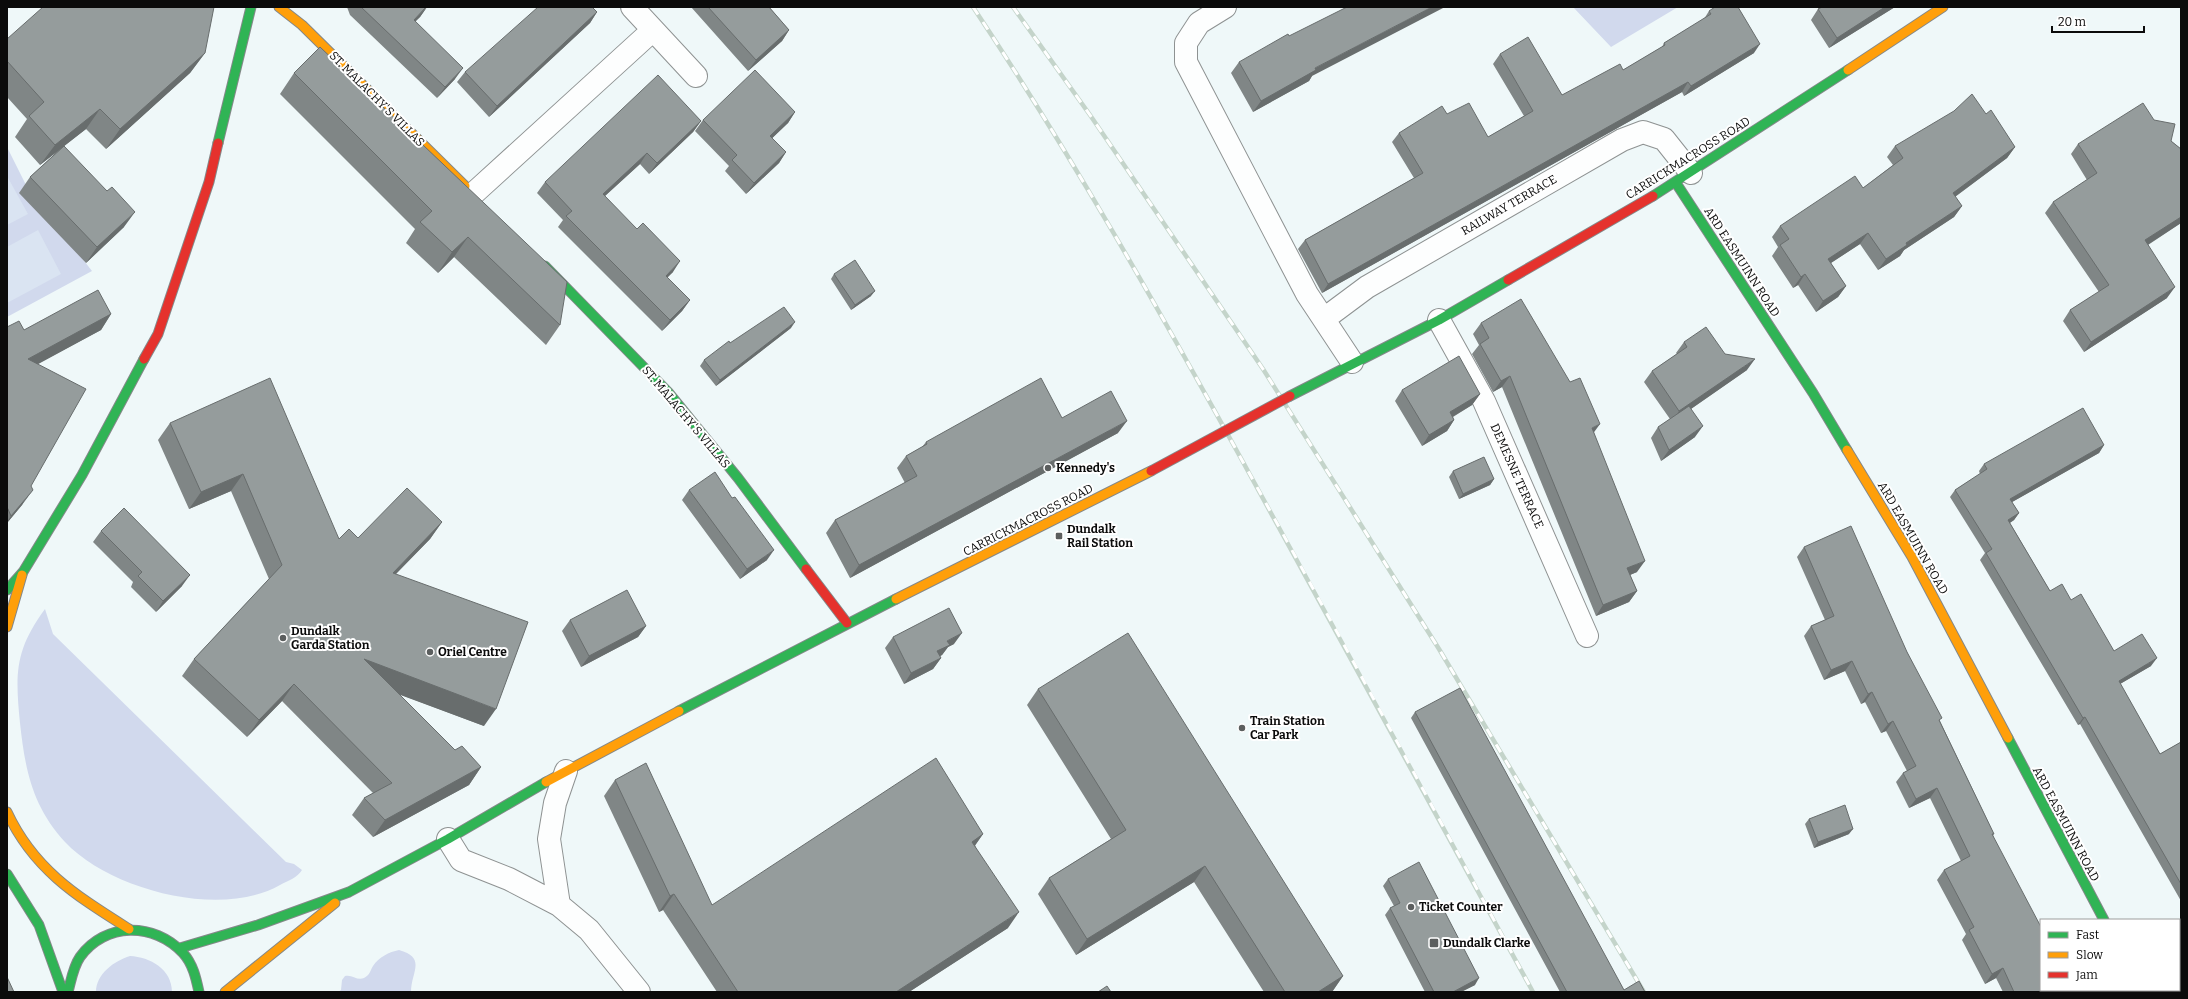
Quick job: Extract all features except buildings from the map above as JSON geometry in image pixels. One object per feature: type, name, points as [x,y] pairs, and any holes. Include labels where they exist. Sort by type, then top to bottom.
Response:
[{"type":"main road","points":[[7,590],[23,572],[82,475],[158,334],[209,182],[251,7]]},
{"type":"main road","name":"ST. MALACHY'S VILLAS","points":[[279,7],[302,25],[476,197]]},
{"type":"main road","name":"CARRICKMACROSS ROAD","points":[[348,892],[448,839],[566,771],[847,623],[1002,547],[1150,471],[1348,364],[1439,320],[1684,178],[1942,7]]},
{"type":"main road","name":"ARD EASMUINN ROAD","points":[[1684,178],[1912,557],[2103,919]]},
{"type":"main road","name":"ST. MALACHY'S VILLAS","points":[[539,261],[668,392],[738,478],[847,623]]},
{"type":"main road","points":[[7,627],[23,572]]},
{"type":"main road","points":[[7,812],[21,842],[43,867],[74,894],[129,929]]},
{"type":"main road","points":[[7,874],[39,925],[63,992]]},
{"type":"main road","points":[[180,948],[258,925],[348,892]]},
{"type":"main road","points":[[225,992],[348,892]]},
{"type":"main road","points":[[68,992],[72,974],[80,957],[93,943],[110,933],[129,929],[148,930],[165,937],[180,948],[191,962],[198,979],[199,992]]},
{"type":"street","points":[[632,7],[696,76]]},
{"type":"street","points":[[1225,7],[1199,23],[1186,43],[1186,62],[1306,294],[1324,319],[1348,364]]},
{"type":"street","name":"ST. MALACHY'S VILLAS","points":[[476,197],[653,30]]},
{"type":"street","name":"RAILWAY TERRACE","points":[[1324,319],[1367,287],[1622,140],[1643,132],[1664,139],[1684,178]]},
{"type":"street","name":"DEMESNE TERRACE","points":[[1439,320],[1484,401],[1587,636]]},
{"type":"street","points":[[559,905],[549,840],[555,803],[566,771]]},
{"type":"street","points":[[448,839],[461,860],[508,879],[559,905],[589,930],[639,992]]},
{"type":"shaded area","points":[[1573,7],[1678,7],[1611,47]]},
{"type":"shaded area","points":[[7,147],[28,189],[92,271],[7,317]]},
{"type":"shaded area","points":[[7,176],[28,214],[7,225]]},
{"type":"shaded area","points":[[38,230],[61,274],[7,303],[7,247]]},
{"type":"shaded area","points":[[45,609],[53,634],[286,862],[294,864],[302,870],[298,875],[280,885],[256,895],[228,899],[198,899],[167,894],[137,886],[109,874],[85,859],[65,842],[45,815],[32,786],[24,756],[18,705],[19,663],[28,637]]},
{"type":"shaded area","points":[[399,950],[408,953],[413,957],[415,962],[416,966],[411,992],[338,992],[341,990],[342,980],[345,976],[359,979],[364,978],[369,974],[375,963],[381,958]]},
{"type":"shaded area","points":[[130,956],[152,962],[164,971],[171,984],[172,992],[96,992],[99,979],[107,969],[118,961]]},
{"type":"railway","points":[[973,7],[1045,118],[1146,289],[1316,594],[1533,992]]},
{"type":"railway","points":[[1013,7],[1090,115],[1263,369],[1439,649],[1644,992]]},
{"type":"traffic: fast","points":[[218,143],[251,7]]},
{"type":"traffic: fast","points":[[1653,196],[1848,70]]},
{"type":"traffic: fast","points":[[1676,183],[1813,393],[1847,450]]},
{"type":"traffic: fast","points":[[545,266],[668,392],[738,478],[806,569]]},
{"type":"traffic: fast","points":[[1290,396],[1439,320],[1508,280]]},
{"type":"traffic: fast","points":[[7,590],[23,572],[82,475],[144,359]]},
{"type":"traffic: fast","points":[[679,711],[896,599]]},
{"type":"traffic: fast","points":[[2008,738],[2103,919]]},
{"type":"traffic: fast","points":[[180,948],[258,925],[349,892],[448,839],[546,782]]},
{"type":"traffic: fast","points":[[7,874],[39,925],[63,992]]},
{"type":"traffic: fast","points":[[68,992],[72,974],[76,965],[80,957],[90,946],[103,937],[116,932],[130,930],[144,931],[158,936],[171,943],[183,953],[192,966],[199,992]]},
{"type":"traffic: slow","points":[[279,7],[302,25],[465,186]]},
{"type":"traffic: slow","points":[[1848,70],[1943,7]]},
{"type":"traffic: slow","points":[[1847,450],[1912,557],[2008,738]]},
{"type":"traffic: slow","points":[[896,599],[1151,471]]},
{"type":"traffic: slow","points":[[7,627],[22,575]]},
{"type":"traffic: slow","points":[[546,782],[679,711]]},
{"type":"traffic: slow","points":[[7,812],[30,850],[44,866],[75,893],[129,929]]},
{"type":"traffic: slow","points":[[225,992],[335,903]]},
{"type":"traffic: jam","points":[[144,359],[158,334],[209,182],[218,143]]},
{"type":"traffic: jam","points":[[1508,280],[1653,196]]},
{"type":"traffic: jam","points":[[1151,471],[1290,396]]},
{"type":"traffic: jam","points":[[806,569],[847,623]]},
{"type":"place","name":"Kennedy's","points":[[1048,468]]},
{"type":"place","name":"Dundalk Rail Station","points":[[1059,536]]},
{"type":"place","name":"Dundalk Garda Station","points":[[283,638]]},
{"type":"place","name":"Oriel Centre","points":[[430,652]]},
{"type":"place","name":"Train Station Car Park","points":[[1242,728]]},
{"type":"place","name":"Ticket Counter","points":[[1411,907]]},
{"type":"place","name":"Dundalk Clarke","points":[[1434,943]]}]
